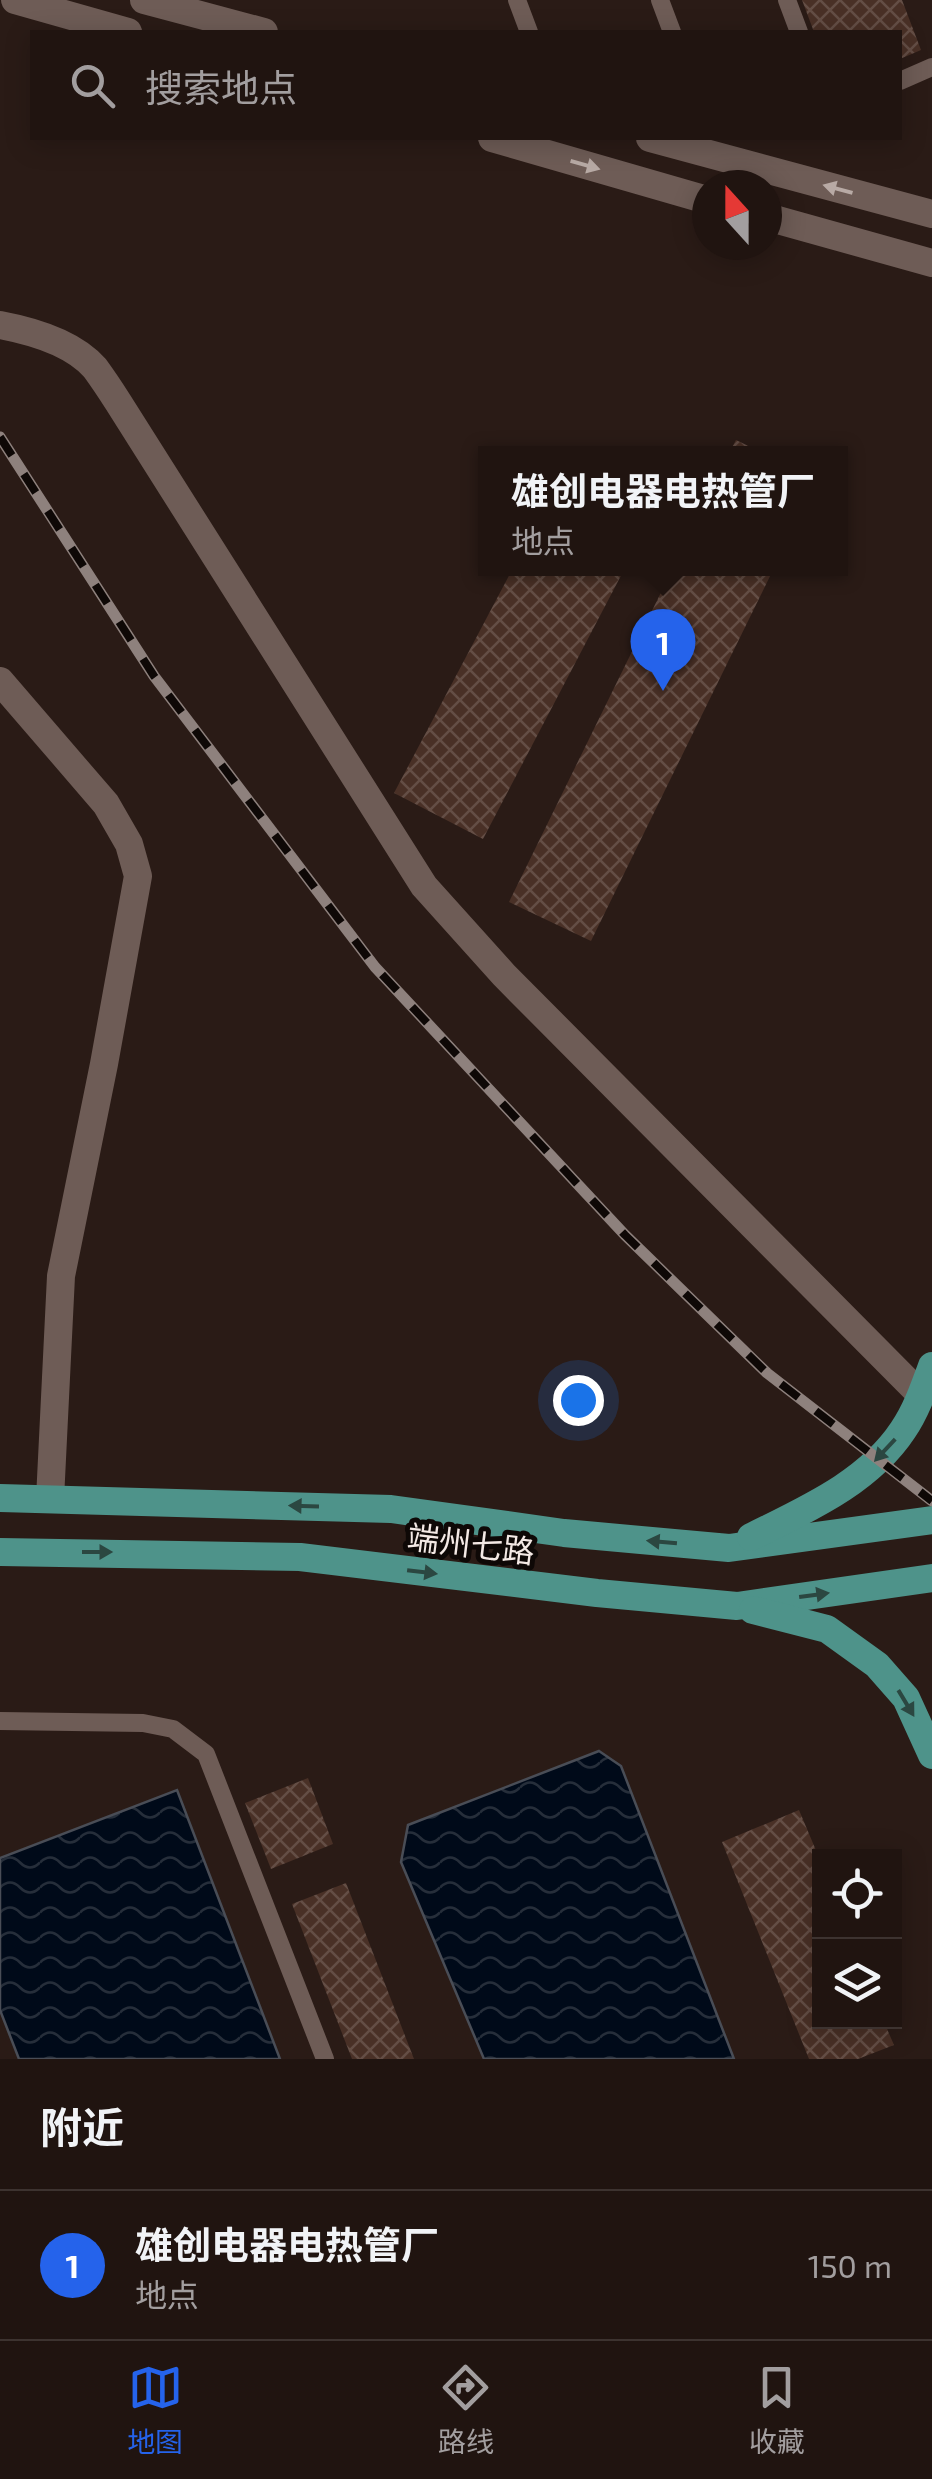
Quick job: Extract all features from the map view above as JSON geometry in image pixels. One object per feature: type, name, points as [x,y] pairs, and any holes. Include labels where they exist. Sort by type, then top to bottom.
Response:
[{"type":"main road","points":[[729,1548],[848,1485],[881,1456],[902,1431],[932,1366]]},
{"type":"main road","name":"端州七路","points":[[0,1498],[390,1508],[564,1533],[729,1548],[932,1520]]},
{"type":"main road","name":"端州七路","points":[[0,1552],[300,1558],[737,1606],[932,1578]]},
{"type":"main road","points":[[737,1606],[827,1629],[877,1665],[906,1698],[932,1755]]},
{"type":"street","points":[[16,0],[121,30]]},
{"type":"street","points":[[144,0],[256,30]]},
{"type":"street","points":[[499,140],[692,196]]},
{"type":"street","points":[[657,140],[932,214]]},
{"type":"street","points":[[782,221],[932,263]]},
{"type":"street","points":[[0,325],[60,343],[92,365],[424,886],[504,975],[922,1394]]},
{"type":"street","points":[[0,681],[106,804],[129,844],[138,876],[61,1276],[50,1499]]},
{"type":"lane","points":[[516,0],[528,30]]},
{"type":"lane","points":[[660,0],[671,30]]},
{"type":"lane","points":[[787,0],[798,30]]},
{"type":"lane","points":[[902,81],[932,67]]},
{"type":"lane","points":[[0,1721],[143,1723],[173,1730],[206,1754],[325,2059]]},
{"type":"water","points":[[599,1751],[621,1766],[734,2059],[484,2059],[401,1862],[408,1825]]},
{"type":"water","points":[[177,1790],[280,2059],[19,2059],[0,2010],[0,1858]]},
{"type":"building","points":[[802,0],[902,0],[921,50],[902,58],[902,30],[813,30]]},
{"type":"building","points":[[509,576],[621,576],[483,839],[394,793]]},
{"type":"building","points":[[669,576],[770,576],[591,941],[509,902]]},
{"type":"building","points":[[308,1778],[333,1844],[271,1869],[245,1803]]},
{"type":"building","points":[[799,1810],[815,1849],[812,1849],[812,2029],[887,2029],[894,2045],[858,2059],[809,2059],[722,1842]]},
{"type":"building","points":[[346,1883],[414,2059],[352,2059],[292,1904]]},
{"type":"railway","points":[[0,437],[154,676],[375,967],[625,1235],[767,1373],[932,1501]]},
{"type":"place","name":"雄创电器电热管厂","points":[[663,691]]}]
